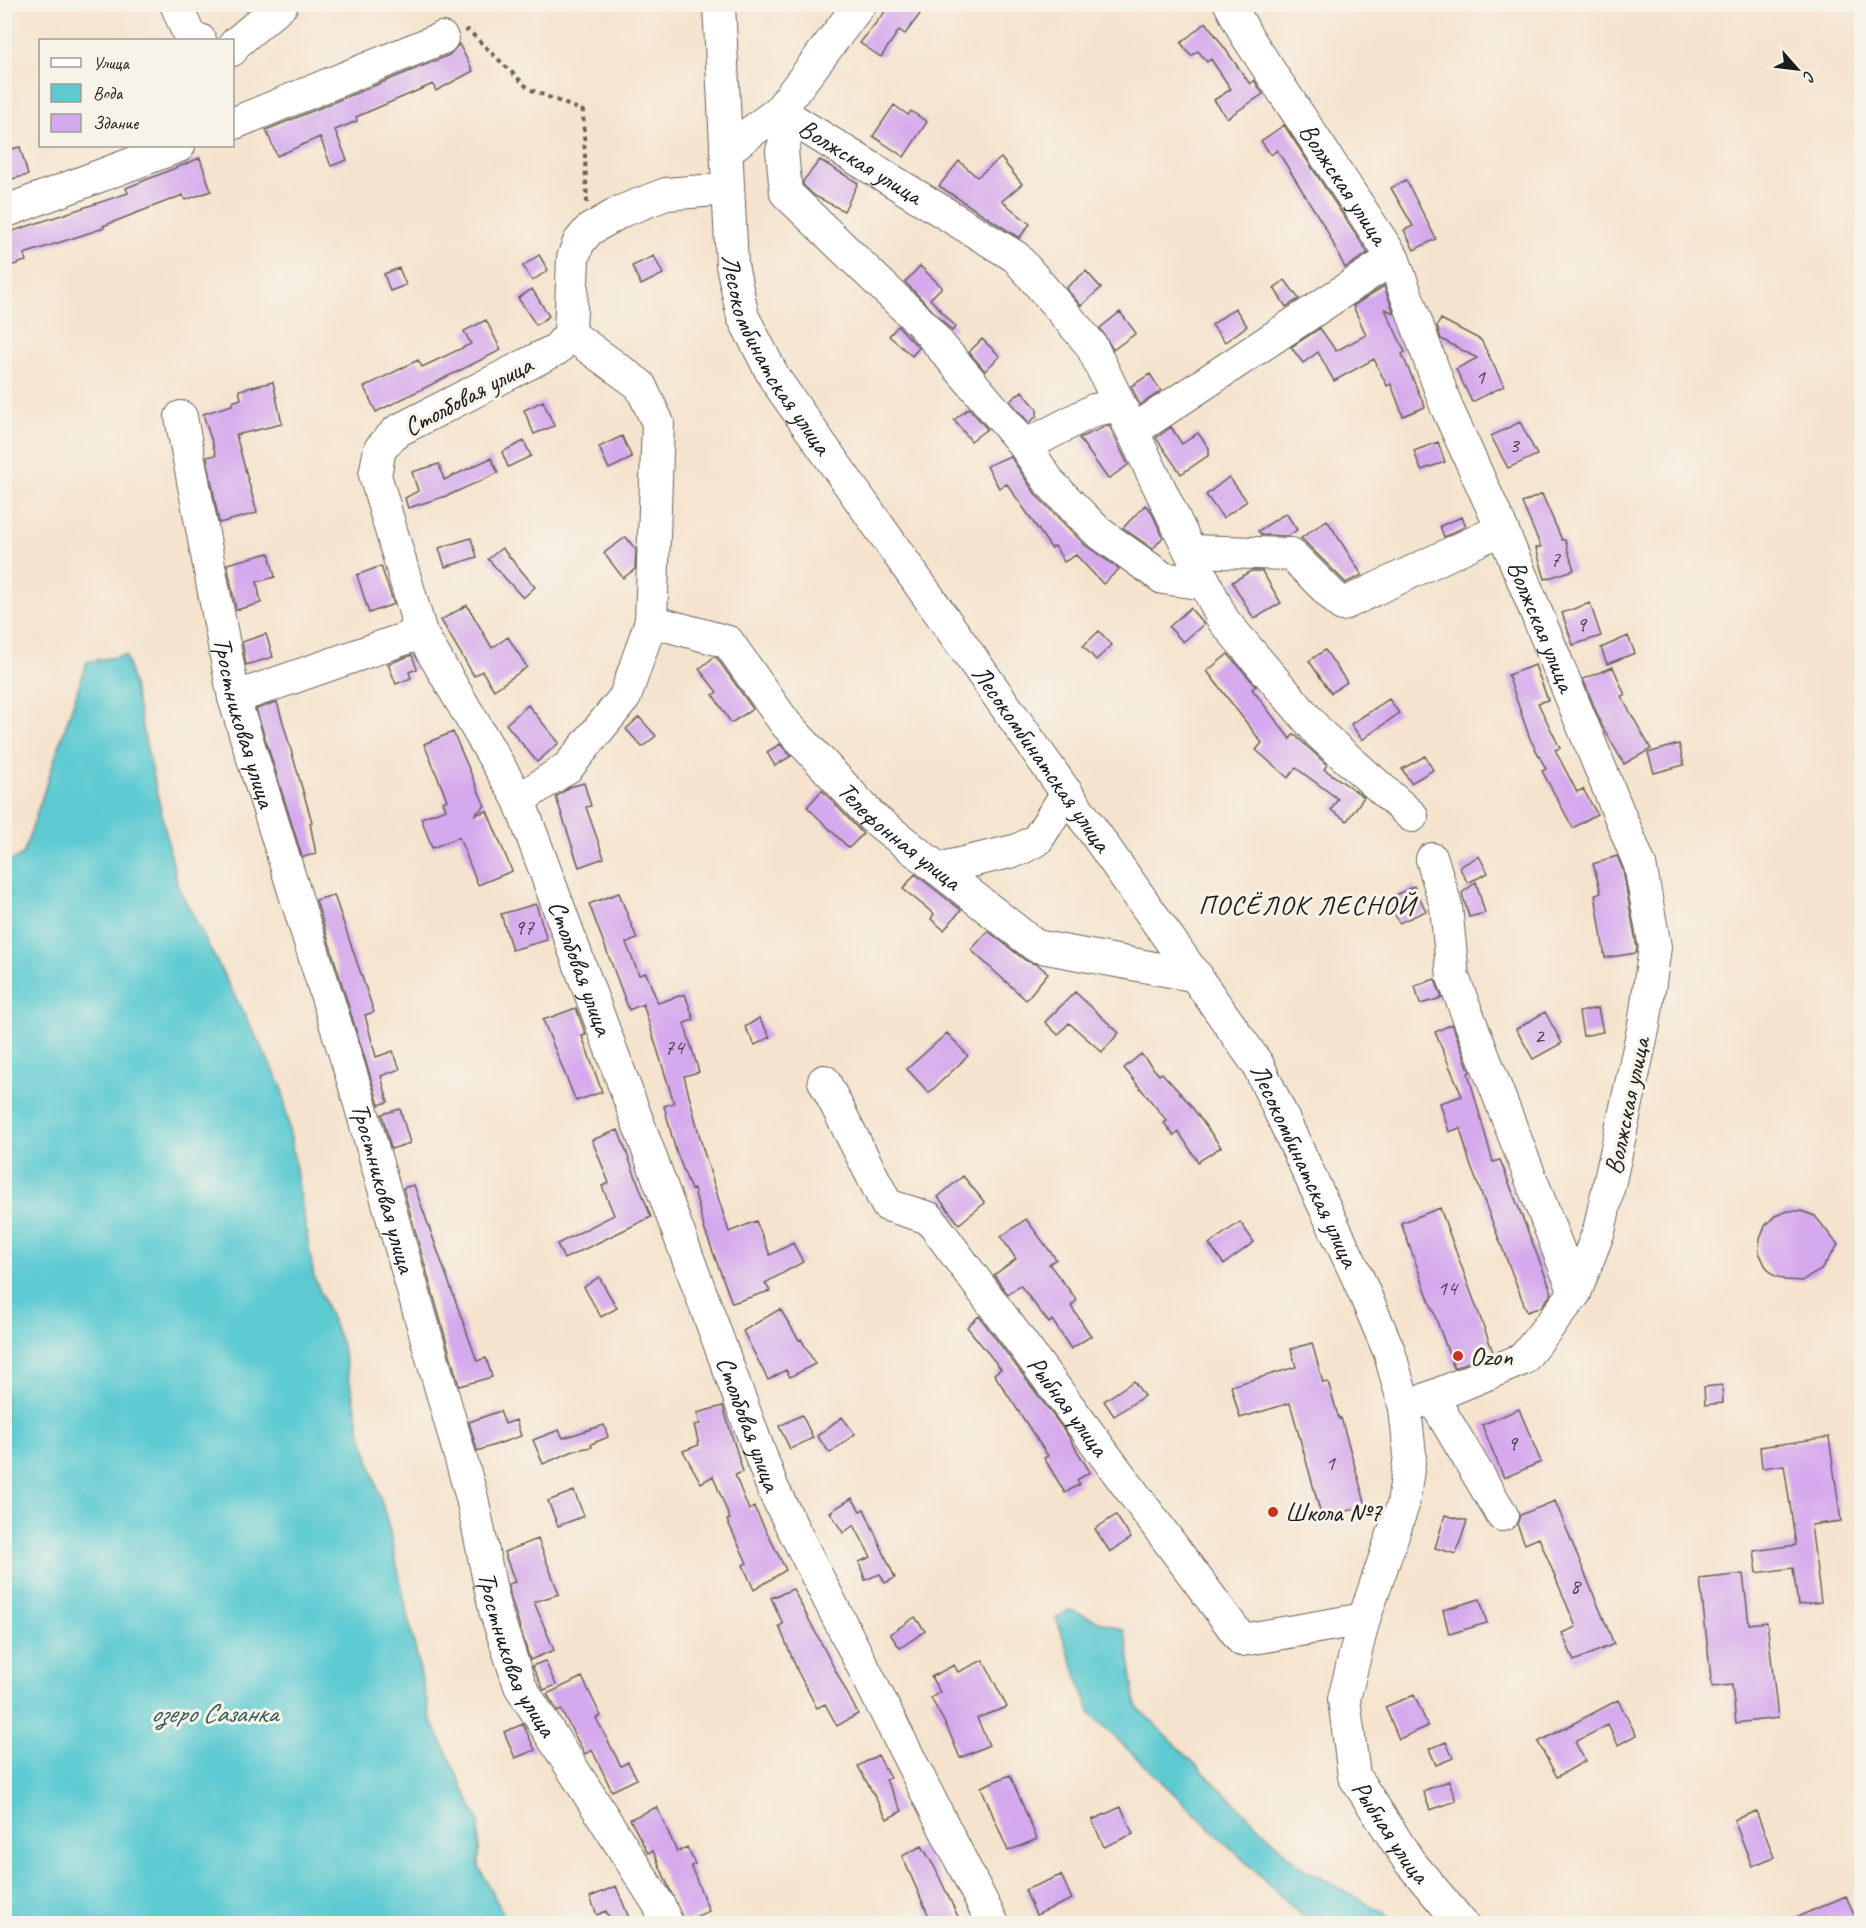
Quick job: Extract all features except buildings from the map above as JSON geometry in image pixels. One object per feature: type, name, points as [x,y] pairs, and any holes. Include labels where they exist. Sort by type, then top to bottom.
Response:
[{"type":"street","points":[[176,4],[191,39]]},
{"type":"street","points":[[234,45],[282,4]]},
{"type":"street","name":"Лесокомбинатская улица","points":[[719,4],[732,265],[743,317],[775,379],[1258,1065],[1389,1351],[1419,1402],[1403,1504]]},
{"type":"street","name":"Волжская улица","points":[[726,151],[785,115],[860,4]]},
{"type":"street","name":"Волжская улица","points":[[1230,4],[1246,35],[1393,258],[1448,408],[1502,529],[1640,866],[1655,948],[1644,1025],[1599,1231],[1575,1293],[1523,1359],[1419,1402]]},
{"type":"street","points":[[234,123],[442,38]]},
{"type":"street","points":[[785,115],[782,151],[786,193],[922,324],[1024,446],[1050,483],[1098,532],[1163,578],[1206,584]]},
{"type":"street","name":"Волжская улица","points":[[785,115],[1016,257],[1091,345],[1223,620],[1321,735],[1412,816]]},
{"type":"street","points":[[4,212],[176,147]]},
{"type":"street","points":[[519,800],[568,767],[625,697],[651,621],[658,423],[640,385],[570,334],[573,258],[589,230],[622,211],[666,194],[728,189]]},
{"type":"street","points":[[1024,446],[1094,410],[1127,418],[1393,258]]},
{"type":"street","name":"Столбовая улица","points":[[570,334],[557,350],[397,431],[380,449],[375,476],[421,633],[519,800],[773,1489],[993,1923]]},
{"type":"street","name":"Тростниковая улица","points":[[181,417],[234,698],[360,1101],[472,1498],[495,1610],[520,1686],[659,1905],[667,1923]]},
{"type":"street","points":[[1191,551],[1291,554],[1342,605],[1502,529]]},
{"type":"street","name":"Телефонная улица","points":[[651,621],[728,642],[785,723],[872,817],[1036,946],[1197,976]]},
{"type":"street","points":[[234,698],[421,633]]},
{"type":"street","points":[[938,869],[1018,850],[1037,840],[1067,793]]},
{"type":"street","points":[[1432,859],[1446,906],[1453,977],[1575,1293]]},
{"type":"street","name":"Рыбная улица","points":[[824,1081],[887,1205],[929,1218],[1242,1640],[1364,1619]]},
{"type":"street","points":[[1419,1402],[1502,1515]]},
{"type":"street","name":"Рыбная улица","points":[[1403,1504],[1364,1619],[1344,1699],[1354,1776],[1409,1861],[1462,1923]]},
{"type":"path","points":[[442,38],[468,30],[529,90],[583,111],[589,230]]},
{"type":"water","name":"озеро Сазанка","points":[[126,655],[178,887],[282,1087],[314,1277],[341,1342],[361,1432],[388,1524],[430,1717],[479,1822],[479,1867],[508,1923],[5,1923],[5,864],[23,855],[87,662]]},
{"type":"water","points":[[1070,1610],[1125,1631],[1136,1706],[1298,1865],[1384,1913],[1393,1923],[1309,1923],[1091,1714],[1056,1618]]},
{"type":"place","name":"Ozon","points":[[1458,1356]]},
{"type":"place","name":"Школа №7","points":[[1273,1512]]},
{"type":"district","name":"ПОСЁЛОК ЛЕСНОЙ","points":[[1307,905]]}]
